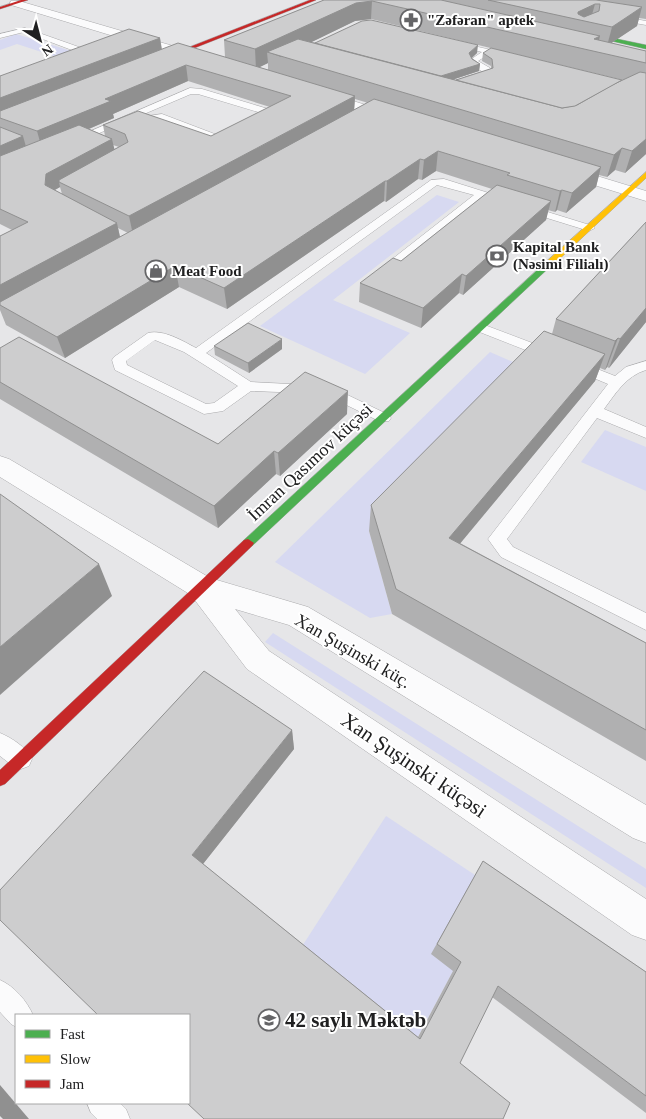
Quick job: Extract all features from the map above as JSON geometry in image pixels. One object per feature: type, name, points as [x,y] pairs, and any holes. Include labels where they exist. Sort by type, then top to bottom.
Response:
[{"type":"street","points":[[144,67],[314,0]]},
{"type":"street","points":[[0,8],[21,2],[216,63]]},
{"type":"street","points":[[574,31],[646,48]]},
{"type":"street","points":[[307,91],[409,123]]},
{"type":"street","points":[[349,123],[371,111]]},
{"type":"street","points":[[552,167],[646,196]]},
{"type":"street","name":"İmran Qasımov küçəsi","points":[[0,779],[201,587],[646,174]]},
{"type":"street","name":"Xan Şuşinski küç.","points":[[0,465],[201,587],[298,616],[646,825]]},
{"type":"street","name":"Xan Şuşinski küçəsi","points":[[201,587],[258,660],[646,921]]},
{"type":"lane","points":[[606,15],[646,23]]},
{"type":"lane","points":[[574,31],[591,26]]},
{"type":"lane","points":[[0,36],[25,30],[90,54],[71,63]]},
{"type":"lane","points":[[442,40],[518,58]]},
{"type":"lane","points":[[460,82],[487,73],[487,70],[475,63],[474,60],[489,52]]},
{"type":"lane","points":[[65,144],[190,91],[199,91],[272,113],[273,117],[255,125]]},
{"type":"lane","points":[[81,137],[94,142],[151,118],[162,117],[171,119],[206,135],[216,138],[228,137]]},
{"type":"lane","points":[[196,354],[434,182],[444,182],[500,200]]},
{"type":"lane","points":[[380,275],[482,194]]},
{"type":"lane","points":[[518,205],[589,228]]},
{"type":"lane","points":[[482,328],[617,382]]},
{"type":"lane","points":[[248,386],[218,408],[204,409],[120,367],[119,360],[153,336],[161,337],[196,354],[248,386],[329,391],[384,418]]},
{"type":"lane","points":[[646,365],[630,370],[617,382],[497,539],[507,552],[646,622]]},
{"type":"lane","points":[[594,411],[646,433]]},
{"type":"lane","points":[[0,743],[21,759]]},
{"type":"lane","points":[[0,993],[19,1014]]},
{"type":"lane","points":[[102,1104],[116,1119]]},
{"type":"shaded area","points":[[16,34],[81,54],[66,60],[17,44],[0,50],[0,40]]},
{"type":"shaded area","points":[[437,195],[459,202],[333,300],[410,333],[365,374],[260,326]]},
{"type":"shaded area","points":[[490,352],[527,368],[369,531],[392,614],[370,618],[275,562]]},
{"type":"shaded area","points":[[605,430],[646,447],[646,491],[581,462]]},
{"type":"shaded area","points":[[273,633],[646,869],[646,888],[265,642]]},
{"type":"shaded area","points":[[386,816],[475,875],[453,971],[414,1044],[299,951]]},
{"type":"building","points":[[324,0],[441,0],[600,36],[594,39],[646,51],[646,63],[372,1],[356,3],[255,49],[224,40]]},
{"type":"building","points":[[488,0],[596,0],[642,7],[612,27]],"holes":[[[595,4],[600,4],[599,11],[584,17],[578,14],[578,12]]]},
{"type":"building","points":[[371,20],[478,45],[469,53],[472,59],[480,64],[441,76],[315,43],[362,21]]},
{"type":"building","points":[[129,29],[160,38],[0,98],[0,76]]},
{"type":"building","points":[[298,39],[562,108],[577,105],[640,72],[646,73],[646,139],[632,151],[622,148],[614,155],[267,52]]},
{"type":"building","points":[[178,43],[355,96],[129,216],[59,182],[59,180],[128,142],[125,134],[103,125],[138,111],[211,136],[291,96],[186,65],[105,99],[111,101],[37,131],[0,118],[0,111]]},
{"type":"building","points":[[491,48],[622,80],[575,106],[562,108],[456,80],[493,68],[492,59],[483,53]]},
{"type":"building","points":[[374,99],[601,167],[572,193],[507,175],[510,173],[438,151],[424,160],[420,159],[385,181],[224,288],[175,266],[57,337],[0,305],[0,302]]},
{"type":"building","points":[[79,125],[112,139],[46,174],[45,185],[117,223],[0,285],[0,236],[28,222],[0,209],[0,156]]},
{"type":"building","points":[[0,127],[23,136],[0,146]]},
{"type":"building","points":[[497,185],[551,201],[466,276],[462,274],[423,308],[360,283],[393,258],[401,261]]},
{"type":"building","points":[[646,222],[646,308],[620,339],[618,338],[615,341],[556,319]]},
{"type":"building","points":[[248,323],[282,339],[248,363],[214,346]]},
{"type":"building","points":[[544,331],[605,354],[449,538],[646,643],[646,730],[396,589],[371,505]]},
{"type":"building","points":[[19,337],[218,444],[305,372],[348,391],[278,453],[274,451],[214,506],[0,382],[0,348]]},
{"type":"building","points":[[0,494],[99,564],[0,647]]},
{"type":"building","points":[[204,671],[292,730],[192,855],[420,1039],[461,962],[437,944],[483,861],[646,972],[646,1096],[498,986],[460,1063],[510,1103],[503,1119],[204,1119],[188,1104],[190,1104],[190,1014],[97,1014],[0,920],[0,890]]},
{"type":"traffic: fast","points":[[579,32],[646,47]]},
{"type":"traffic: fast","points":[[248,543],[550,263]]},
{"type":"traffic: slow","points":[[550,263],[646,174]]},
{"type":"traffic: jam","points":[[0,8],[26,0]]},
{"type":"traffic: jam","points":[[157,61],[314,0]]},
{"type":"traffic: jam","points":[[0,779],[248,543]]},
{"type":"place","name":"\"Zəfəran\" aptek","points":[[411,20]]},
{"type":"place","name":"Kapital Bank (Nəsimi Filialı)","points":[[497,256]]},
{"type":"place","name":"Meat Food","points":[[156,271]]},
{"type":"place","name":"42 saylı Məktəb","points":[[269,1020]]}]
